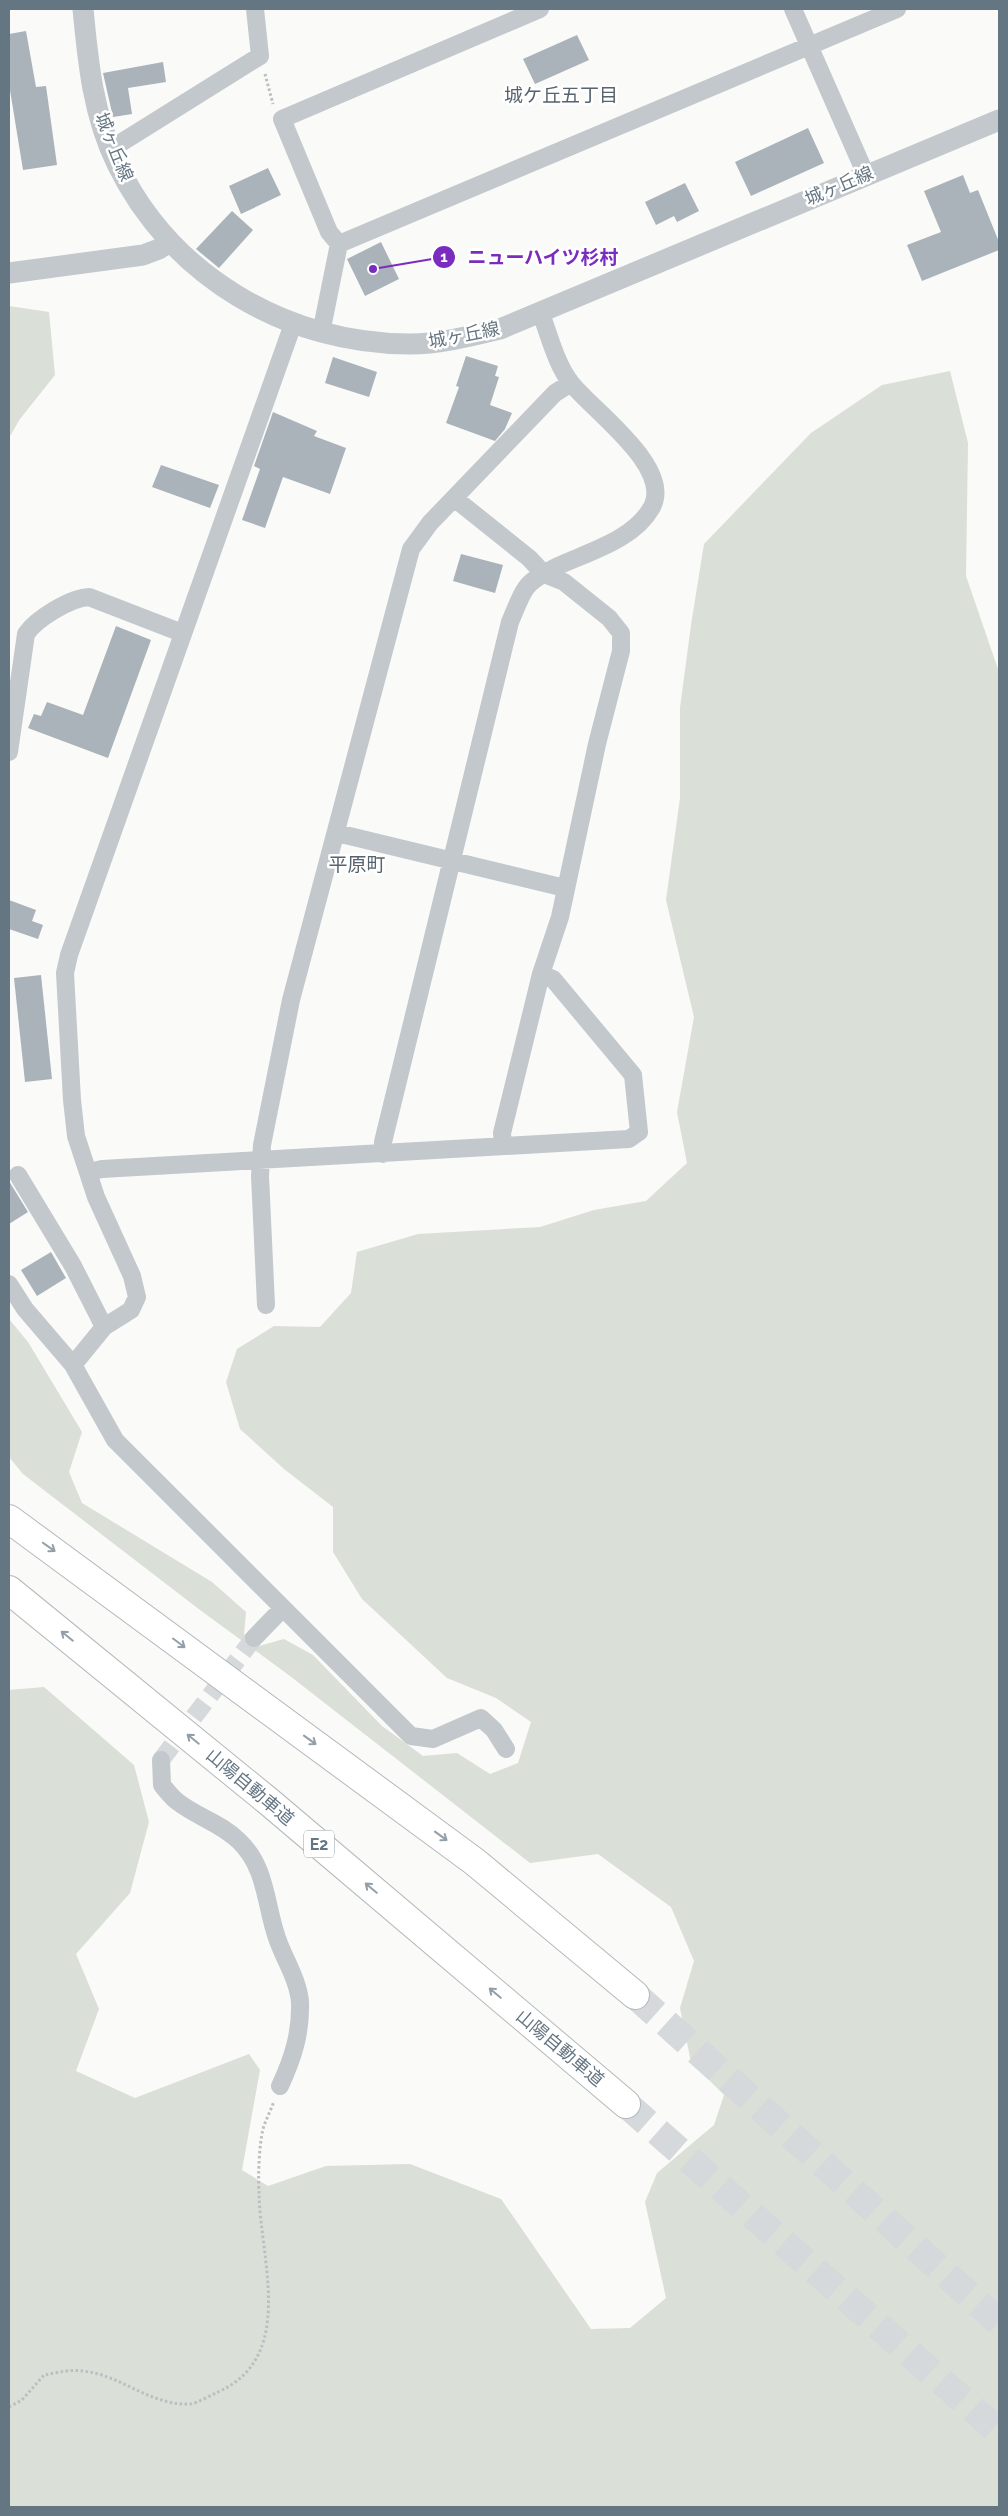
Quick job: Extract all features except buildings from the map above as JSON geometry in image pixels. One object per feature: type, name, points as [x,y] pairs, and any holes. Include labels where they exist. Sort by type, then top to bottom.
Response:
[{"type":"highway","points":[[9,1519],[475,1862],[635,1995]]},
{"type":"highway","name":"山陽自動車道","points":[[9,1590],[268,1801],[626,2104]]},
{"type":"street","name":"城ヶ丘線","points":[[83,9],[89,71],[99,115],[111,149],[134,196],[168,242],[224,288],[258,310],[321,333],[361,342],[412,344],[455,340],[500,329],[541,314],[999,120]]},
{"type":"street","points":[[111,149],[260,56],[256,9]]},
{"type":"street","points":[[339,244],[329,232],[282,120],[540,9]]},
{"type":"street","points":[[794,9],[866,175]]},
{"type":"street","points":[[339,244],[810,47],[896,9]]},
{"type":"street","points":[[9,273],[143,255],[160,249],[168,242]]},
{"type":"street","points":[[321,333],[339,244]]},
{"type":"street","points":[[383,1154],[382,1142],[510,622],[526,587],[544,574],[624,536],[641,524],[653,505],[654,482],[643,457],[571,383],[561,366],[541,314]]},
{"type":"street","points":[[73,1365],[104,1327],[131,1310],[136,1297],[132,1276],[96,1196],[76,1136],[65,974],[69,954],[293,324]]},
{"type":"street","points":[[266,1305],[260,1161],[291,1000],[337,833],[398,591],[411,549],[430,523],[555,392],[571,383]]},
{"type":"street","points":[[454,498],[529,558],[544,574],[564,582],[609,618],[621,633],[621,651],[597,744],[560,917],[541,974],[502,1133],[504,1146]]},
{"type":"street","points":[[9,752],[26,634],[32,625],[77,598],[89,597],[182,633]]},
{"type":"street","points":[[337,833],[565,888]]},
{"type":"street","points":[[89,1172],[102,1169],[629,1139],[639,1132],[633,1075],[553,979],[541,974]]},
{"type":"street","points":[[18,1176],[73,1266],[104,1327]]},
{"type":"street","points":[[9,1284],[25,1309],[73,1365],[115,1440],[410,1736],[433,1739],[481,1718],[494,1730],[506,1749]]},
{"type":"street","points":[[254,1638],[283,1608]]},
{"type":"street","points":[[161,1760],[162,1785],[178,1802],[217,1823],[239,1841],[254,1860],[262,1877],[276,1937],[297,1987],[300,2002],[299,2032],[294,2057],[280,2086]]},
{"type":"path","points":[[260,56],[274,111]]},
{"type":"path","points":[[9,2407],[22,2400],[44,2375],[82,2370],[118,2381],[158,2400],[191,2404],[229,2387],[245,2374],[259,2351],[269,2322],[268,2276],[259,2193],[263,2129],[280,2086]]},
{"type":"shaded area","points":[[9,306],[49,312],[55,375],[20,419],[9,438]]},
{"type":"shaded area","points":[[950,371],[968,443],[966,576],[999,672],[999,2507],[9,2507],[9,1690],[44,1687],[134,1765],[149,1822],[130,1893],[76,1954],[99,2009],[76,2071],[135,2098],[249,2054],[260,2070],[242,2170],[268,2186],[326,2166],[410,2164],[501,2199],[591,2329],[630,2328],[666,2298],[645,2202],[657,2173],[714,2125],[724,2095],[691,2062],[680,2008],[694,1961],[671,1907],[598,1854],[530,1863],[290,1676],[200,1610],[23,1474],[9,1457],[9,1319],[28,1342],[82,1432],[69,1472],[82,1503],[212,1582],[246,1612],[244,1634],[259,1646],[284,1639],[313,1655],[382,1726],[423,1756],[457,1753],[490,1774],[518,1763],[531,1722],[496,1698],[447,1678],[362,1599],[333,1552],[333,1507],[284,1469],[240,1429],[226,1382],[237,1349],[274,1326],[320,1327],[351,1293],[357,1252],[418,1234],[540,1227],[594,1210],[646,1201],[687,1163],[677,1112],[694,1017],[666,900],[680,798],[680,708],[704,544],[811,433],[882,385]]},
{"type":"tunnel","points":[[161,1760],[254,1638]]},
{"type":"tunnel","points":[[635,1995],[999,2322]]},
{"type":"tunnel","points":[[626,2104],[999,2432]]},
{"type":"place","name":"ニューハイツ杉村","points":[[373,269]]},
{"type":"district","name":"城ケ丘五丁目","points":[[561,95]]},
{"type":"district","name":"平原町","points":[[357,864]]}]
